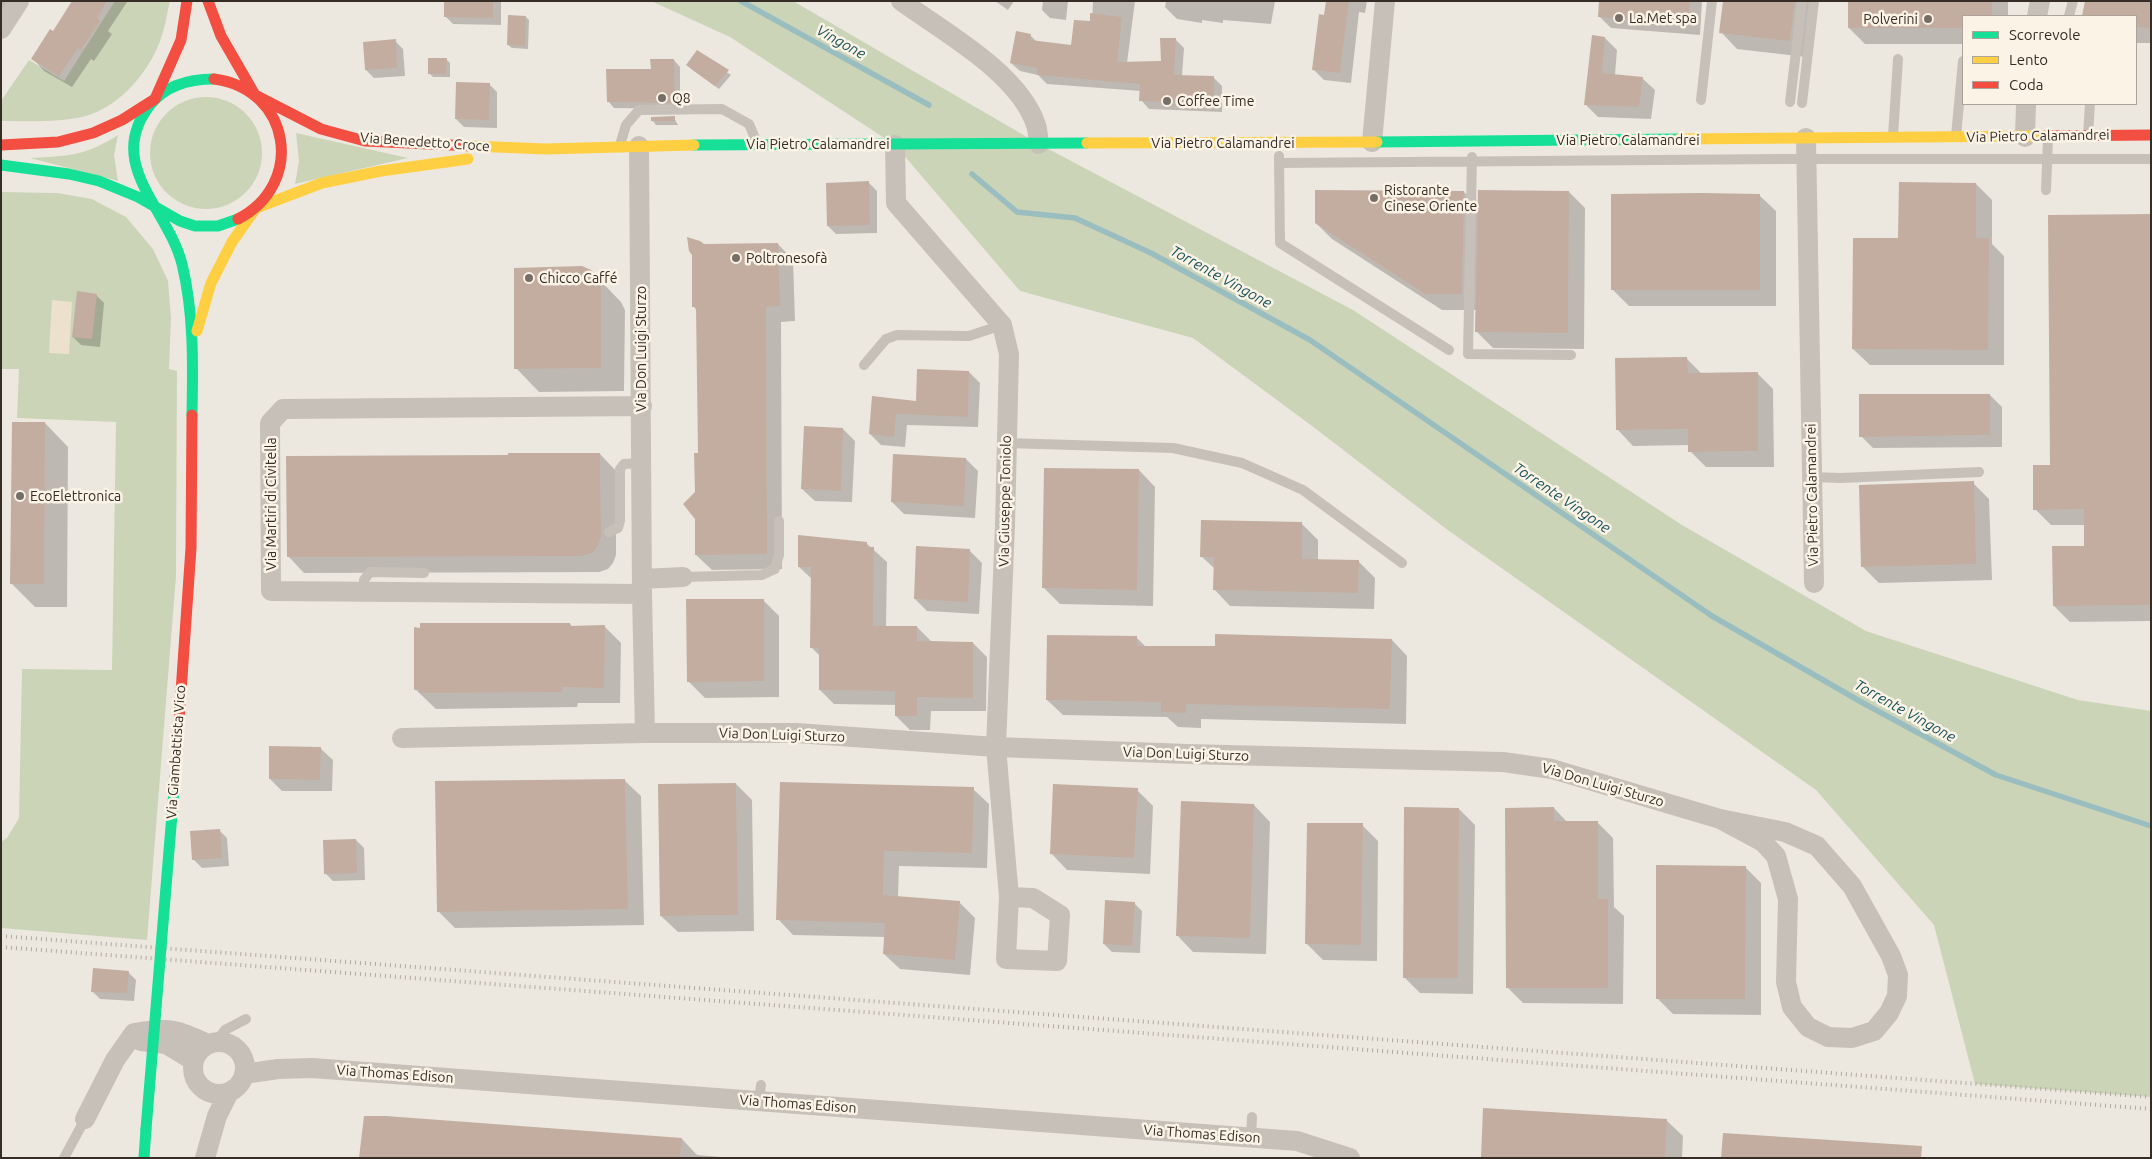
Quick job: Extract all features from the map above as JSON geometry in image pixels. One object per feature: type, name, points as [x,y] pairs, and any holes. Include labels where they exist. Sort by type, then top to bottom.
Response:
[{"type":"main road","points":[[155,98],[181,40],[187,1]]},
{"type":"main road","points":[[208,1],[221,36],[255,95]]},
{"type":"main road","name":"Via Benedetto Croce","points":[[1,145],[58,142],[92,133],[122,120],[173,86],[193,79],[215,78],[236,84],[321,129],[365,141],[545,149],[639,146]]},
{"type":"main road","name":"Via Benedetto Croce","points":[[1,165],[92,180],[155,205],[168,215],[185,223],[202,226],[230,223],[244,217],[256,208],[268,194],[277,178],[281,163],[282,146],[278,127],[268,109],[255,95]]},
{"type":"main road","name":"Via Benedetto Croce","points":[[155,98],[143,114],[136,131],[132,150],[135,170],[140,182],[155,205]]},
{"type":"main road","name":"Via Pietro Calamandrei","points":[[639,146],[1280,143],[2151,135]]},
{"type":"main road","name":"Via Benedetto Croce","points":[[256,208],[322,183],[372,173],[545,149]]},
{"type":"main road","name":"Via Giambattista Vico","points":[[144,1158],[175,778],[191,545],[193,345],[186,280],[173,237],[155,205]]},
{"type":"main road","name":"Via Giambattista Vico","points":[[193,345],[211,283],[232,242],[256,208]]},
{"type":"street","points":[[1,29],[19,1]]},
{"type":"street","points":[[900,1],[999,71],[1022,99],[1036,124],[1039,144]]},
{"type":"street","points":[[1372,142],[1385,1]]},
{"type":"street","points":[[2037,15],[2040,1]]},
{"type":"street","points":[[2025,137],[2026,105]]},
{"type":"street","name":"Via Pietro Calamandrei","points":[[1806,138],[1814,583]]},
{"type":"street","name":"Via Giuseppe Toniolo","points":[[902,145],[896,204],[1002,325],[1009,354],[1005,524],[996,747],[1009,897]]},
{"type":"street","name":"Via Don Luigi Sturzo","points":[[639,146],[645,733]]},
{"type":"street","name":"Via Martiri di Civitella","points":[[642,406],[283,409],[270,423],[271,592],[365,592],[642,586],[683,577]]},
{"type":"street","name":"Via Don Luigi Sturzo","points":[[402,738],[645,733],[796,733],[996,747],[1503,762],[1552,769],[1720,819],[1785,832],[1816,846],[1852,886],[1890,956],[1898,975],[1897,996],[1889,1013],[1874,1031],[1852,1038],[1828,1037],[1808,1027],[1792,1007],[1786,982],[1788,899],[1776,856],[1763,842],[1720,819]]},
{"type":"street","points":[[85,1119],[115,1060],[134,1033],[161,1028],[178,1030],[212,1043],[232,1046],[238,1051],[312,1068]]},
{"type":"street","points":[[115,1060],[140,1041],[166,1044],[194,1061]]},
{"type":"street","points":[[212,1043],[201,1050],[194,1061],[194,1074],[197,1082],[203,1089],[211,1093],[229,1092],[236,1088],[244,1074],[244,1065],[238,1051]]},
{"type":"street","name":"Via Thomas Edison","points":[[244,1074],[278,1069],[312,1068],[760,1093],[831,1103],[1297,1141],[1350,1158]]},
{"type":"street","points":[[205,1158],[217,1116],[229,1092]]},
{"type":"lane","points":[[1701,100],[1712,1]]},
{"type":"lane","points":[[1790,102],[1802,1]]},
{"type":"lane","points":[[1802,103],[1814,1]]},
{"type":"lane","points":[[2069,15],[2073,1]]},
{"type":"lane","points":[[1893,137],[1898,60]]},
{"type":"lane","points":[[1956,137],[1962,72]]},
{"type":"lane","points":[[2088,136],[2090,105]]},
{"type":"lane","points":[[619,146],[626,125],[639,110],[722,109],[749,124],[758,144]]},
{"type":"lane","points":[[2046,190],[2048,136]]},
{"type":"lane","points":[[1470,141],[1472,161],[1468,354],[1570,355]]},
{"type":"lane","points":[[1280,143],[1280,243],[1449,350]]},
{"type":"lane","points":[[1279,163],[2151,159]]},
{"type":"lane","points":[[864,365],[886,339],[897,335],[969,336],[1002,325]]},
{"type":"lane","points":[[1006,443],[1173,448],[1242,463],[1302,490],[1402,562]]},
{"type":"lane","points":[[608,532],[618,528],[620,521],[620,469],[624,464],[642,463]]},
{"type":"lane","points":[[1812,476],[1841,478],[1979,472]]},
{"type":"lane","points":[[683,577],[762,574],[775,569],[779,556],[779,521]]},
{"type":"lane","points":[[365,592],[364,580],[370,572],[424,572]]},
{"type":"lane","points":[[212,1043],[224,1030],[246,1019]]},
{"type":"lane","points":[[1251,1137],[1252,1117]]},
{"type":"lane","points":[[64,1158],[85,1119]]},
{"type":"green space","points":[[115,1],[170,1],[163,31],[151,61],[123,95],[99,111],[86,116],[54,121],[1,121],[1,101],[29,60],[64,81]]},
{"type":"green space","points":[[651,1],[793,1],[1039,144],[1353,310],[1682,525],[1866,631],[2078,700],[2151,711],[2151,1097],[1975,1084],[1934,925],[1816,790],[1449,531],[1193,338],[1020,291],[895,145],[730,37]]},
{"type":"green space","points":[[206,97],[228,101],[246,113],[258,131],[262,153],[258,175],[246,193],[228,205],[206,209],[184,205],[166,193],[154,175],[150,153],[154,131],[166,113],[184,101]]},
{"type":"green space","points":[[296,133],[408,158],[295,184],[299,161]]},
{"type":"green space","points":[[118,135],[114,155],[118,181],[30,158],[76,154],[96,147]]},
{"type":"green space","points":[[1,192],[57,193],[92,199],[126,217],[153,249],[168,281],[171,318],[169,369],[177,371],[176,576],[147,940],[1,928],[1,842],[7,838],[19,818],[22,669],[112,670],[116,422],[17,418],[19,369],[1,369]]},
{"type":"shaded area","points":[[52,300],[72,302],[69,354],[49,353]]},
{"type":"building","points":[[72,1],[107,1],[97,18],[100,21],[81,50],[78,48],[59,76],[31,59],[50,29],[53,31]]},
{"type":"building","points":[[444,1],[493,1],[493,18],[444,17]]},
{"type":"building","points":[[1326,1],[1349,1],[1340,73],[1312,70],[1319,14],[1324,15]]},
{"type":"building","points":[[1599,1],[1690,1],[1688,23],[1598,17]]},
{"type":"building","points":[[1723,1],[1795,1],[1790,41],[1719,33]]},
{"type":"building","points":[[1848,1],[1992,1],[1992,15],[1962,15],[1962,28],[1848,28]]},
{"type":"building","points":[[2085,1],[2151,1],[2151,28],[2137,27],[2137,15],[2082,15]]},
{"type":"building","points":[[1090,13],[1122,17],[1117,62],[1161,61],[1160,38],[1176,38],[1174,75],[1214,76],[1214,104],[1139,101],[1140,84],[1037,75],[1037,68],[1010,63],[1016,31],[1031,34],[1030,40],[1071,45],[1074,20],[1090,21]]},
{"type":"building","points":[[508,15],[526,16],[525,46],[507,45]]},
{"type":"building","points":[[1592,35],[1605,37],[1602,73],[1643,77],[1639,107],[1584,105]]},
{"type":"building","points":[[396,39],[397,68],[365,70],[363,42]]},
{"type":"building","points":[[697,50],[729,70],[715,86],[686,65]]},
{"type":"building","points":[[428,58],[447,58],[446,74],[428,74]]},
{"type":"building","points":[[650,59],[674,59],[675,103],[607,102],[606,69],[651,69]]},
{"type":"building","points":[[456,82],[490,83],[489,120],[455,119]]},
{"type":"building","points":[[675,116],[675,121],[651,121],[651,117]]},
{"type":"building","points":[[869,181],[870,225],[827,226],[826,183]]},
{"type":"building","points":[[1899,182],[1976,183],[1976,238],[1989,238],[1988,350],[1852,349],[1853,238],[1898,238]]},
{"type":"building","points":[[1315,190],[1464,191],[1462,294],[1425,294],[1315,223]]},
{"type":"building","points":[[1478,190],[1569,191],[1568,333],[1475,332]]},
{"type":"building","points":[[1611,194],[1760,194],[1760,290],[1611,290]]},
{"type":"building","points":[[2151,214],[2151,605],[2053,606],[2052,546],[2084,546],[2084,509],[2033,510],[2033,465],[2050,465],[2048,215]]},
{"type":"building","points":[[687,237],[704,244],[778,243],[780,306],[766,307],[767,554],[695,555],[695,519],[683,504],[695,492],[694,453],[698,453],[696,307],[692,307],[692,255],[689,251]]},
{"type":"building","points":[[582,266],[591,270],[598,277],[601,286],[601,368],[514,369],[514,268]]},
{"type":"building","points":[[77,291],[97,294],[92,339],[72,337]]},
{"type":"building","points":[[1687,357],[1688,373],[1758,372],[1758,451],[1688,452],[1688,429],[1616,430],[1615,358]]},
{"type":"building","points":[[917,369],[969,371],[968,417],[896,414],[894,437],[869,434],[872,396],[916,401]]},
{"type":"building","points":[[1859,394],[1990,394],[1990,435],[1859,437]]},
{"type":"building","points":[[12,422],[45,422],[44,584],[10,584]]},
{"type":"building","points":[[804,426],[843,428],[841,491],[801,489]]},
{"type":"building","points":[[508,453],[600,453],[601,538],[592,553],[582,556],[287,557],[286,456],[508,455]]},
{"type":"building","points":[[893,454],[966,458],[964,506],[891,502]]},
{"type":"building","points":[[1044,468],[1139,469],[1137,590],[1042,588]]},
{"type":"building","points":[[1974,481],[1976,564],[1861,567],[1859,485]]},
{"type":"building","points":[[1201,520],[1302,522],[1302,559],[1359,560],[1358,593],[1213,590],[1214,557],[1200,557]]},
{"type":"building","points":[[798,535],[867,542],[867,547],[874,547],[873,626],[917,626],[917,641],[973,642],[973,698],[917,697],[917,716],[895,716],[895,691],[819,690],[819,648],[810,648],[811,567],[798,567]]},
{"type":"building","points":[[916,546],[970,549],[968,602],[914,599]]},
{"type":"building","points":[[686,599],[764,599],[764,681],[687,682]]},
{"type":"building","points":[[420,623],[570,623],[570,626],[605,625],[604,688],[562,687],[562,692],[419,693],[419,689],[414,690],[414,627],[420,628]]},
{"type":"building","points":[[1215,634],[1392,639],[1390,709],[1186,704],[1186,713],[1161,712],[1161,702],[1046,700],[1047,635],[1137,636],[1137,646],[1215,646]]},
{"type":"building","points":[[269,746],[321,747],[320,780],[269,779]]},
{"type":"building","points":[[625,779],[628,909],[437,912],[435,781]]},
{"type":"building","points":[[780,782],[974,787],[972,853],[884,851],[883,895],[960,901],[955,960],[883,954],[885,923],[776,920]]},
{"type":"building","points":[[736,783],[738,915],[660,916],[658,784]]},
{"type":"building","points":[[1053,784],[1138,788],[1134,858],[1050,854]]},
{"type":"building","points":[[1181,801],[1254,804],[1250,938],[1176,936]]},
{"type":"building","points":[[1404,807],[1459,808],[1458,978],[1403,978]]},
{"type":"building","points":[[1554,807],[1554,821],[1598,821],[1598,899],[1608,899],[1608,988],[1506,988],[1505,808]]},
{"type":"building","points":[[1307,823],[1363,823],[1361,945],[1305,944]]},
{"type":"building","points":[[220,829],[222,858],[192,860],[190,831]]},
{"type":"building","points":[[356,839],[357,873],[324,874],[323,840]]},
{"type":"building","points":[[1656,865],[1746,866],[1745,999],[1656,999]]},
{"type":"building","points":[[1105,900],[1135,902],[1132,946],[1103,944]]},
{"type":"building","points":[[93,968],[129,971],[127,993],[91,992]]},
{"type":"building","points":[[1483,1108],[1667,1119],[1665,1158],[1481,1157]]},
{"type":"building","points":[[364,1116],[386,1116],[682,1138],[680,1158],[359,1158]]},
{"type":"building","points":[[1723,1133],[1922,1146],[1921,1158],[1721,1158]]},
{"type":"waterway","name":"Vingone","points":[[741,1],[929,105]]},
{"type":"waterway","name":"Torrente Vingone","points":[[972,174],[1017,212],[1075,218],[1151,253],[1310,340],[1712,616],[1863,703],[1996,775],[2151,826]]},
{"type":"railway","points":[[1,936],[2151,1097]]},
{"type":"railway","points":[[1,947],[2151,1109]]},
{"type":"traffic: fast","points":[[192,415],[191,320],[186,282],[175,244],[144,186],[136,166],[134,147],[138,126],[150,105],[163,92],[187,82],[214,79]]},
{"type":"traffic: fast","points":[[1377,142],[1679,139]]},
{"type":"traffic: fast","points":[[694,145],[1087,143]]},
{"type":"traffic: fast","points":[[1,165],[69,174],[99,181],[138,197],[180,221],[195,226],[218,226],[238,219]]},
{"type":"traffic: fast","points":[[146,1129],[175,778]]},
{"type":"traffic: fast","points":[[144,1158],[146,1129]]},
{"type":"traffic: slow","points":[[1679,139],[2044,136]]},
{"type":"traffic: slow","points":[[1087,143],[1377,142]]},
{"type":"traffic: slow","points":[[472,146],[545,149],[694,145]]},
{"type":"traffic: slow","points":[[197,331],[211,283],[232,242],[256,208],[322,183],[381,171],[468,159]]},
{"type":"traffic: jam","points":[[1,145],[58,142],[93,133],[122,120],[155,99],[181,40],[187,1]]},
{"type":"traffic: jam","points":[[208,1],[221,36],[255,95],[321,129],[365,141],[472,146]]},
{"type":"traffic: jam","points":[[214,79],[240,86],[260,100],[273,118],[280,140],[281,162],[274,184],[260,203],[238,219]]},
{"type":"traffic: jam","points":[[2044,136],[2151,135]]},
{"type":"traffic: jam","points":[[175,778],[191,548],[192,415]]},
{"type":"place","name":"La.Met spa","points":[[1619,18]]},
{"type":"place","name":"Polverini","points":[[1928,19]]},
{"type":"place","name":"Q8","points":[[662,98]]},
{"type":"place","name":"Coffee Time","points":[[1167,101]]},
{"type":"place","name":"Ristorante Cinese Oriente","points":[[1374,198]]},
{"type":"place","name":"Poltronesofà","points":[[736,258]]},
{"type":"place","name":"Chicco Caffé","points":[[529,278]]},
{"type":"place","name":"EcoElettronica","points":[[20,496]]}]
